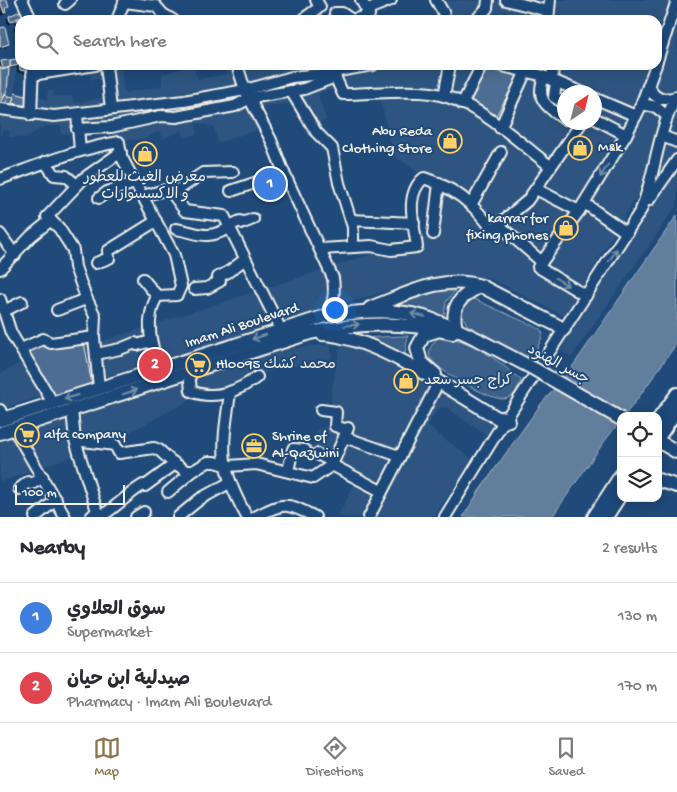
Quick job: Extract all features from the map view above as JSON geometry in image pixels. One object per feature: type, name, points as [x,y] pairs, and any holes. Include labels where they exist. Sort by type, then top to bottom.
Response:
[{"type":"main road","points":[[360,312],[438,283],[459,282],[481,286],[562,332]]},
{"type":"main road","points":[[456,329],[454,312],[457,303],[463,296],[481,286]]},
{"type":"main road","name":"Imam Ali Boulevard","points":[[5,419],[72,410],[189,372],[305,331],[326,316],[360,312],[403,311],[433,319],[479,340]]},
{"type":"main road","name":"Imam Ali Boulevard","points":[[5,419],[280,330],[305,331],[336,327],[402,324],[439,330],[479,340]]},
{"type":"main road","points":[[439,330],[424,334],[418,343],[418,355],[424,366],[504,418]]},
{"type":"main road","points":[[305,331],[341,336],[385,352],[504,418]]},
{"type":"main road","name":"جسر الهنود","points":[[479,340],[617,417]]},
{"type":"main road","points":[[662,415],[677,394]]},
{"type":"main road","points":[[662,433],[677,410]]},
{"type":"main road","name":"Imam Ali Boulevard","points":[[0,433],[5,419]]},
{"type":"main road","points":[[662,442],[677,452]]},
{"type":"main road","points":[[594,517],[617,481]]},
{"type":"main road","points":[[662,481],[677,486]]},
{"type":"main road","points":[[606,517],[617,500]]},
{"type":"street","points":[[22,0],[29,15]]},
{"type":"street","points":[[310,15],[320,7],[316,0]]},
{"type":"street","points":[[361,0],[369,15],[391,0]]},
{"type":"street","points":[[436,0],[444,15]]},
{"type":"street","points":[[481,15],[487,8],[488,0]]},
{"type":"street","points":[[506,0],[545,15]]},
{"type":"street","points":[[548,15],[550,0]]},
{"type":"street","points":[[662,46],[677,0]]},
{"type":"street","points":[[119,15],[125,1],[156,6],[165,15]]},
{"type":"street","points":[[335,13],[345,15]]},
{"type":"street","points":[[31,114],[32,70]]},
{"type":"street","points":[[107,70],[111,109]]},
{"type":"street","points":[[238,70],[247,94],[271,140],[284,173],[333,278],[335,290],[333,306],[326,316]]},
{"type":"street","points":[[444,96],[449,70]]},
{"type":"street","points":[[462,104],[479,70]]},
{"type":"street","points":[[521,70],[563,85]]},
{"type":"street","points":[[553,70],[550,80],[554,97],[557,98]]},
{"type":"street","points":[[586,296],[538,267],[581,207],[626,135],[642,104],[654,70]]},
{"type":"street","points":[[500,128],[526,71]]},
{"type":"street","points":[[77,129],[106,128],[161,116],[176,117],[235,106],[247,94],[292,76],[330,72]]},
{"type":"street","points":[[0,109],[54,116],[247,94],[291,91],[304,89],[330,72]]},
{"type":"street","points":[[330,72],[343,94],[429,93],[444,96],[462,104],[500,128],[550,166]]},
{"type":"street","points":[[550,80],[540,87],[544,102],[557,113]]},
{"type":"street","points":[[649,84],[654,94],[660,99],[676,97]]},
{"type":"street","points":[[291,91],[316,132],[332,148],[339,182],[351,220],[353,246]]},
{"type":"street","points":[[641,210],[648,191],[667,116],[676,97]]},
{"type":"street","points":[[602,101],[636,116]]},
{"type":"street","points":[[642,104],[656,107],[667,116]]},
{"type":"street","points":[[77,114],[80,151]]},
{"type":"street","points":[[602,122],[626,135]]},
{"type":"street","points":[[106,128],[108,144]]},
{"type":"street","points":[[496,227],[527,201],[573,130]]},
{"type":"street","points":[[662,136],[677,142]]},
{"type":"street","points":[[0,178],[89,147],[119,142],[121,152],[135,182],[174,255],[182,286],[177,295],[157,296]]},
{"type":"street","points":[[100,388],[94,337],[95,316],[86,299],[75,267],[73,250],[59,228],[47,217],[77,185],[121,152]]},
{"type":"street","points":[[471,205],[501,152]]},
{"type":"street","points":[[445,517],[504,418],[641,210],[677,160]]},
{"type":"street","points":[[44,162],[54,175],[66,176],[77,185]]},
{"type":"street","points":[[173,193],[203,173],[233,172]]},
{"type":"street","points":[[231,191],[284,173]]},
{"type":"street","points":[[321,249],[371,246],[391,250],[417,247],[411,203],[415,184],[424,178],[438,183],[471,205],[480,217],[542,262]]},
{"type":"street","points":[[99,198],[107,192],[135,182]]},
{"type":"street","points":[[433,234],[438,183]]},
{"type":"street","points":[[536,188],[581,207],[627,233]]},
{"type":"street","points":[[142,196],[169,189],[186,211],[224,216],[280,330]]},
{"type":"street","points":[[0,269],[15,255],[30,236],[51,220]]},
{"type":"street","points":[[176,229],[190,231],[195,235],[207,236],[240,221],[243,223],[253,220]]},
{"type":"street","points":[[351,220],[414,223]]},
{"type":"street","points":[[96,263],[109,258],[108,251],[156,221]]},
{"type":"street","points":[[0,234],[15,255]]},
{"type":"street","points":[[194,289],[207,288],[220,281],[218,276],[228,272],[244,260]]},
{"type":"street","points":[[142,279],[157,296]]},
{"type":"street","points":[[157,296],[152,305],[149,326],[159,369]]},
{"type":"street","points":[[0,299],[11,334],[53,403]]},
{"type":"street","points":[[57,310],[86,299]]},
{"type":"street","points":[[4,311],[22,302]]},
{"type":"street","points":[[21,349],[43,339],[51,343],[94,337]]},
{"type":"street","points":[[96,354],[120,350],[135,342],[137,345],[151,341]]},
{"type":"street","points":[[189,372],[191,391],[194,392],[230,393],[258,377]]},
{"type":"street","points":[[369,517],[380,491],[438,383]]},
{"type":"street","points":[[230,393],[224,430],[224,466],[229,484],[247,517]]},
{"type":"street","points":[[72,410],[75,440],[94,514],[102,515],[115,508],[132,491],[143,484],[145,486],[175,464]]},
{"type":"street","points":[[322,410],[336,412],[335,426],[399,456]]},
{"type":"street","points":[[5,419],[43,477],[65,517]]},
{"type":"street","points":[[168,492],[208,462],[224,466],[256,464],[288,470],[313,478],[332,464],[346,432]]},
{"type":"street","points":[[75,440],[115,445],[119,453],[154,448],[186,471],[193,472]]},
{"type":"street","points":[[288,470],[293,449],[305,450]]},
{"type":"street","points":[[317,454],[380,491]]},
{"type":"street","points":[[19,489],[28,482],[32,484],[43,477]]},
{"type":"street","points":[[178,517],[200,499],[229,484]]},
{"type":"street","points":[[35,517],[56,500]]},
{"type":"street","points":[[255,517],[284,504],[290,504],[315,517]]},
{"type":"shaded area","points":[[498,0],[535,11],[539,0],[677,0],[677,205],[571,357],[560,350],[637,226],[628,219],[638,200],[640,191],[564,316],[490,278],[453,274],[399,287],[0,409],[0,374],[56,343],[93,344],[431,235],[437,185],[394,156],[378,90],[327,90],[318,94],[326,120],[306,130],[290,103],[250,108],[262,128],[218,143],[213,126],[196,123],[197,134],[184,138],[182,130],[163,139],[160,131],[144,139],[114,141],[112,131],[61,134],[61,126],[45,126],[26,138],[9,137],[10,131],[2,130],[0,138],[0,79],[3,79],[0,74],[0,65],[15,63],[17,70],[15,92],[36,95],[47,100],[48,90],[54,91],[53,96],[72,96],[74,103],[106,97],[104,79],[91,80],[90,70],[122,70],[124,93],[162,86],[162,74],[176,70],[195,70],[198,79],[228,74],[226,70],[662,70],[662,15],[437,15],[433,1]]},
{"type":"shaded area","points":[[677,215],[677,343],[639,397],[627,412],[617,412],[617,425],[552,517],[463,517],[479,491],[541,404],[568,373]]},
{"type":"shaded area","points":[[439,291],[455,291],[446,302],[444,317],[409,307],[388,306]]},
{"type":"shaded area","points":[[474,299],[540,329],[543,334],[537,349],[525,357],[467,325],[461,312],[466,303]]},
{"type":"shaded area","points":[[403,336],[408,336],[404,358],[360,338]]},
{"type":"shaded area","points":[[342,337],[495,418],[487,436],[446,407],[438,409],[427,426],[472,459],[434,517],[337,517],[358,478],[311,456],[317,429],[332,424],[331,394]]},
{"type":"shaded area","points":[[439,337],[461,341],[483,351],[503,365],[521,380],[515,392],[510,397],[504,399],[487,395],[441,369],[429,354],[429,351]]},
{"type":"shaded area","points":[[331,344],[332,358],[259,374],[229,395],[196,397],[109,443],[0,482],[0,435],[215,365],[279,350]]},
{"type":"building","points":[[0,0],[7,0],[9,6],[5,8],[6,12],[4,13]]},
{"type":"building","points":[[23,10],[24,15],[15,15],[15,20],[10,22],[9,16]]},
{"type":"building","points":[[5,27],[9,44],[0,47],[0,28]]},
{"type":"building","points":[[15,59],[15,66],[10,67],[10,60]]},
{"type":"building","points":[[10,60],[10,67],[3,69],[1,61]]},
{"type":"building","points":[[0,67],[2,70],[9,68],[7,90],[1,103]]},
{"type":"building","points":[[484,70],[520,74],[494,119],[467,102]]},
{"type":"building","points":[[15,93],[28,97],[27,106],[12,103]]},
{"type":"building","points":[[6,94],[9,96],[5,105],[1,103]]},
{"type":"building","points":[[9,96],[14,97],[9,106],[5,105]]},
{"type":"building","points":[[84,342],[92,385],[52,396],[24,351],[42,343],[46,346]]},
{"type":"place","name":"Abu Reda Clothing Store","points":[[450,141]]},
{"type":"place","name":"M&k","points":[[580,148]]},
{"type":"place","name":"معرض الغيث للعطور و الاكسسوارات","points":[[145,154]]},
{"type":"place","name":"سوق العلاوي","points":[[270,184]]},
{"type":"place","name":"karrar for fixing phones","points":[[566,228]]},
{"type":"place","name":"صيدلية ابن حيان","points":[[155,365]]},
{"type":"place","name":"Hl0095 محمد كشك","points":[[198,365]]},
{"type":"place","name":"كراج جسر سعد","points":[[406,381]]},
{"type":"place","name":"alfa company","points":[[27,435]]},
{"type":"place","name":"Shrine of Al-Qazwini","points":[[254,446]]}]
